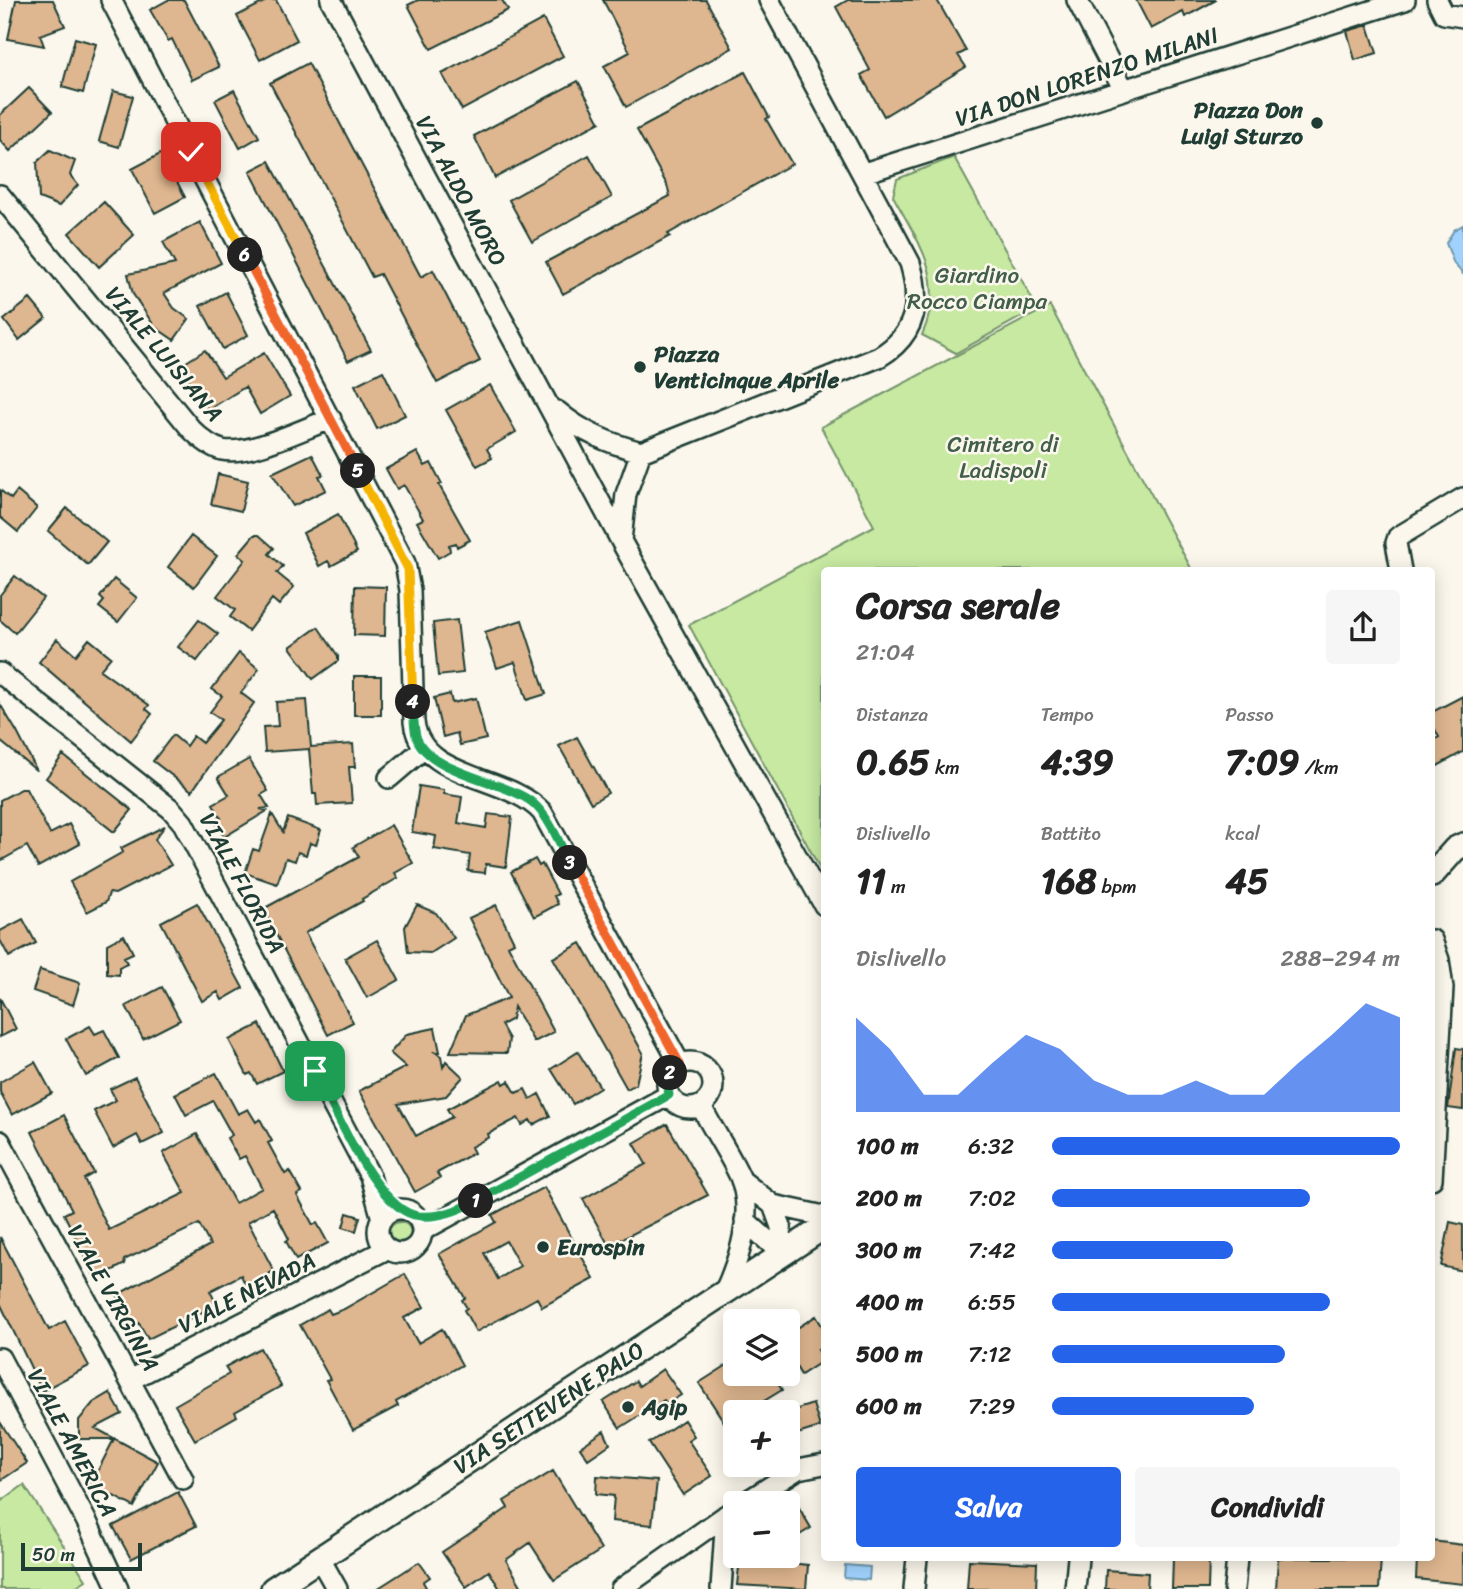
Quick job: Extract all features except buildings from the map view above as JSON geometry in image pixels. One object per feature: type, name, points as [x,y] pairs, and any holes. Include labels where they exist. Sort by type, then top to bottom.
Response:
[{"type":"street","points":[[111,0],[408,569],[416,737],[423,748],[440,761],[527,799],[542,812],[680,1064]]},
{"type":"street","name":"VIA ALDO MORO","points":[[331,0],[621,541],[821,900]]},
{"type":"street","points":[[548,404],[578,429],[605,442],[641,452],[879,357],[906,335],[917,305],[913,274],[864,173],[769,0]]},
{"type":"street","points":[[1076,0],[1124,90]]},
{"type":"street","points":[[1437,0],[1444,14],[1463,17]]},
{"type":"street","name":"VIA DON LORENZO MILANI","points":[[864,173],[1400,1]]},
{"type":"street","name":"VIALE LUISIANA","points":[[0,195],[191,429],[206,442],[220,449],[241,450],[331,419]]},
{"type":"street","points":[[621,541],[626,494],[641,452]]},
{"type":"street","points":[[1401,567],[1398,537],[1463,498]]},
{"type":"street","name":"VIALE FLORIDA","points":[[0,673],[171,809],[183,823],[370,1176],[382,1219]]},
{"type":"street","points":[[390,778],[423,748]]},
{"type":"street","points":[[1435,851],[1459,847]]},
{"type":"street","points":[[1435,872],[1459,847]]},
{"type":"street","points":[[1435,949],[1443,988],[1435,1127]]},
{"type":"street","points":[[694,1062],[712,1075],[714,1089],[701,1106],[686,1108],[669,1095],[667,1081],[680,1064],[694,1062]]},
{"type":"street","points":[[413,1219],[419,1241],[402,1254],[387,1250],[378,1232],[382,1219],[388,1213],[413,1219],[454,1213],[669,1095]]},
{"type":"street","points":[[701,1106],[741,1180],[745,1220],[736,1266],[724,1293]]},
{"type":"street","name":"VIALE VIRGINIA","points":[[0,1141],[183,1479]]},
{"type":"street","name":"VIALE FLORIDA","points":[[370,1176],[413,1219]]},
{"type":"street","points":[[741,1180],[773,1205],[821,1215]]},
{"type":"street","points":[[773,1205],[781,1227],[782,1254]]},
{"type":"street","points":[[745,1220],[782,1254]]},
{"type":"street","name":"VIA SETTEVENE PALO","points":[[273,1589],[821,1229]]},
{"type":"street","name":"VIALE NEVADA","points":[[130,1380],[387,1250]]},
{"type":"street","name":"VIALE AMERICA","points":[[0,1358],[88,1524],[114,1588]]},
{"type":"street","points":[[763,1491],[798,1469],[821,1465]]},
{"type":"street","points":[[621,1589],[723,1517]]},
{"type":"street","points":[[320,1559],[337,1589]]},
{"type":"street","points":[[914,1589],[917,1561]]},
{"type":"street","points":[[1075,1589],[1077,1561]]},
{"type":"street","points":[[1234,1589],[1237,1561]]},
{"type":"street","points":[[721,1589],[723,1568]]},
{"type":"green space","name":"Giardino Rocco Ciampa","points":[[954,157],[1037,308],[956,353],[922,335],[932,297],[931,279],[921,247],[893,196],[897,179]]},
{"type":"green space","name":"Cimitero di Ladispoli","points":[[1050,306],[1190,567],[821,567],[821,870],[689,625],[874,526],[821,427]]},
{"type":"green space","points":[[400,1222],[408,1225],[411,1233],[408,1241],[400,1244],[392,1241],[389,1233],[392,1225]]},
{"type":"green space","points":[[24,1485],[86,1580],[72,1589],[0,1589],[0,1502]]},
{"type":"water","points":[[1463,225],[1463,274],[1454,264],[1446,243],[1454,230]]},
{"type":"water","points":[[845,1565],[870,1567],[869,1580],[844,1578]]},
{"type":"place","name":"Piazza Don Luigi Sturzo","points":[[1317,123]]},
{"type":"place","name":"Piazza Venticinque Aprile","points":[[640,367]]},
{"type":"place","name":"Eurospin","points":[[543,1247]]},
{"type":"place","name":"Agip","points":[[628,1407]]},
{"type":"route","points":[[191,152],[405,563],[411,590],[414,722],[418,741],[426,752],[436,759],[518,794],[531,801],[542,812],[680,1064],[669,1074],[669,1095],[454,1213],[414,1215],[402,1210],[370,1176],[315,1071]]}]
